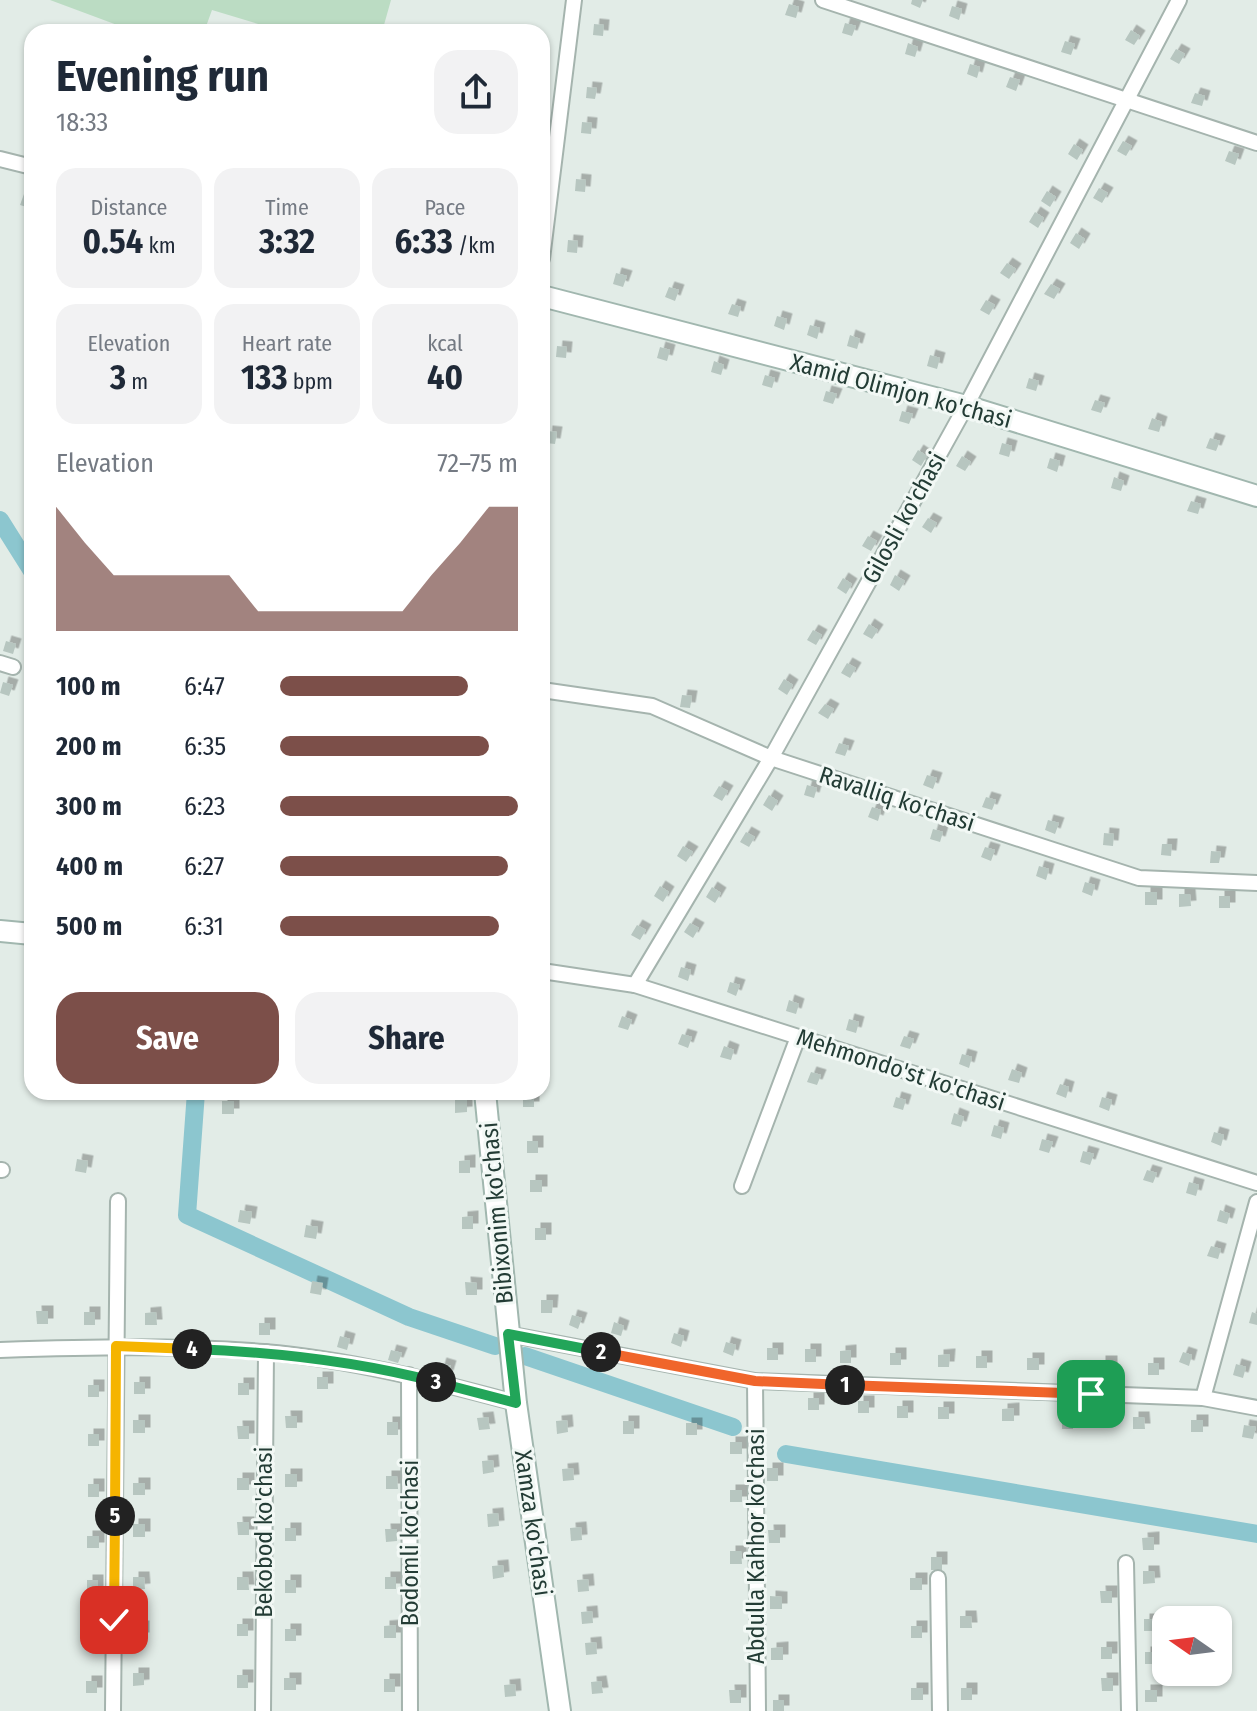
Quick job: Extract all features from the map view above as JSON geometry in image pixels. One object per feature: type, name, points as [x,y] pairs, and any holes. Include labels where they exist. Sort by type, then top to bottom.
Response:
[{"type":"main road","name":"Xamid Olimjon ko'chasi","points":[[550,298],[966,406],[1257,496]]},
{"type":"main road","points":[[0,931],[24,933]]},
{"type":"main road","name":"Bibixonim ko'chasi","points":[[486,1100],[508,1334]]},
{"type":"main road","name":"Xamza ko'chasi","points":[[508,1334],[560,1711]]},
{"type":"street","points":[[550,194],[574,0]]},
{"type":"street","points":[[823,0],[1257,143]]},
{"type":"street","name":"Gilosli ko'chasi","points":[[635,985],[771,758],[966,406],[1179,0]]},
{"type":"street","points":[[0,159],[24,165]]},
{"type":"street","name":"Ravalliq ko'chasi","points":[[550,691],[652,706],[771,758],[1139,878],[1257,883]]},
{"type":"street","name":"Mehmondo'st ko'chasi","points":[[550,972],[635,985],[1257,1183]]},
{"type":"street","points":[[742,1186],[798,1037]]},
{"type":"street","points":[[113,1711],[118,1201]]},
{"type":"street","points":[[1203,1398],[1257,1202]]},
{"type":"street","points":[[508,1334],[755,1381],[1203,1398],[1257,1408]]},
{"type":"street","points":[[0,1350],[116,1346],[266,1352],[409,1375],[516,1403]]},
{"type":"street","name":"Bekobod ko'chasi","points":[[263,1711],[266,1352]]},
{"type":"street","name":"Bodomli ko'chasi","points":[[409,1375],[410,1711]]},
{"type":"street","name":"Abdulla Kahhor ko'chasi","points":[[755,1381],[758,1711]]},
{"type":"street","points":[[1126,1563],[1129,1711]]},
{"type":"street","points":[[938,1578],[940,1711]]},
{"type":"green space","points":[[50,0],[391,0],[384,24],[258,24],[212,10],[207,24],[114,24]]},
{"type":"building","points":[[912,0],[923,0],[920,8],[911,4]]},
{"type":"building","points":[[789,4],[799,7],[796,18],[785,15]]},
{"type":"building","points":[[952,6],[962,9],[959,20],[949,16]]},
{"type":"building","points":[[845,23],[856,26],[852,36],[842,33]]},
{"type":"building","points":[[594,24],[604,25],[603,36],[593,35]]},
{"type":"building","points":[[1131,30],[1140,36],[1134,45],[1125,40]]},
{"type":"building","points":[[1065,41],[1075,44],[1071,55],[1061,52]]},
{"type":"building","points":[[908,43],[918,47],[915,57],[905,54]]},
{"type":"building","points":[[1176,49],[1185,54],[1179,64],[1170,59]]},
{"type":"building","points":[[970,64],[980,67],[977,78],[967,74]]},
{"type":"building","points":[[1010,77],[1020,80],[1016,91],[1006,87]]},
{"type":"building","points":[[587,87],[597,88],[595,99],[586,98]]},
{"type":"building","points":[[1195,93],[1205,96],[1202,106],[1191,103]]},
{"type":"building","points":[[582,122],[592,123],[591,134],[581,133]]},
{"type":"building","points":[[1123,141],[1132,146],[1126,156],[1117,151]]},
{"type":"building","points":[[1074,144],[1083,150],[1077,160],[1068,154]]},
{"type":"building","points":[[1229,151],[1239,154],[1235,165],[1225,161]]},
{"type":"building","points":[[576,179],[586,180],[585,192],[575,191]]},
{"type":"building","points":[[1099,188],[1108,193],[1102,203],[1093,198]]},
{"type":"building","points":[[1047,191],[1056,197],[1050,207],[1041,201]]},
{"type":"building","points":[[1035,212],[1044,218],[1038,228],[1029,222]]},
{"type":"building","points":[[1076,233],[1085,239],[1079,249],[1070,243]]},
{"type":"building","points":[[568,240],[578,241],[577,253],[567,252]]},
{"type":"building","points":[[1007,263],[1016,269],[1009,279],[1000,273]]},
{"type":"building","points":[[616,273],[627,276],[623,287],[613,284]]},
{"type":"building","points":[[1051,284],[1060,289],[1054,299],[1044,294]]},
{"type":"building","points":[[669,287],[679,290],[675,301],[665,297]]},
{"type":"building","points":[[986,300],[995,305],[989,315],[980,310]]},
{"type":"building","points":[[732,304],[741,307],[738,317],[728,314]]},
{"type":"building","points":[[777,316],[787,319],[784,330],[774,326]]},
{"type":"building","points":[[810,325],[820,328],[817,339],[807,335]]},
{"type":"building","points":[[850,335],[860,339],[857,349],[847,346]]},
{"type":"building","points":[[557,346],[567,347],[566,358],[556,357]]},
{"type":"building","points":[[660,347],[670,350],[667,361],[657,358]]},
{"type":"building","points":[[930,355],[940,358],[937,369],[927,366]]},
{"type":"building","points":[[714,361],[724,365],[721,375],[711,372]]},
{"type":"building","points":[[765,375],[775,378],[772,388],[762,385]]},
{"type":"building","points":[[1029,378],[1039,381],[1036,391],[1026,388]]},
{"type":"building","points":[[826,391],[837,394],[833,404],[823,401]]},
{"type":"building","points":[[1095,400],[1105,403],[1101,413],[1091,410]]},
{"type":"building","points":[[902,411],[913,414],[909,424],[899,421]]},
{"type":"building","points":[[1152,418],[1162,422],[1159,432],[1148,429]]},
{"type":"building","points":[[550,431],[557,432],[555,444],[550,443]]},
{"type":"building","points":[[1210,438],[1220,441],[1216,451],[1206,448]]},
{"type":"building","points":[[1002,443],[1012,446],[1009,457],[999,454]]},
{"type":"building","points":[[918,450],[927,456],[921,466],[912,460]]},
{"type":"building","points":[[962,456],[971,462],[965,471],[956,466]]},
{"type":"building","points":[[1050,458],[1060,461],[1057,472],[1047,468]]},
{"type":"building","points":[[1114,477],[1124,481],[1121,491],[1111,488]]},
{"type":"building","points":[[1191,501],[1201,504],[1198,514],[1187,511]]},
{"type":"building","points":[[928,518],[937,523],[931,533],[922,527]]},
{"type":"building","points":[[868,536],[877,541],[871,551],[862,546]]},
{"type":"building","points":[[895,575],[905,581],[899,591],[890,585]]},
{"type":"building","points":[[843,578],[852,584],[846,594],[837,588]]},
{"type":"building","points":[[869,624],[878,630],[872,639],[863,634]]},
{"type":"building","points":[[813,630],[822,635],[816,645],[807,640]]},
{"type":"building","points":[[6,641],[16,644],[13,654],[3,651]]},
{"type":"building","points":[[847,663],[856,668],[850,678],[841,673]]},
{"type":"building","points":[[784,679],[793,685],[787,695],[778,689]]},
{"type":"building","points":[[3,682],[13,685],[9,696],[0,693]]},
{"type":"building","points":[[682,695],[692,696],[690,708],[680,707]]},
{"type":"building","points":[[825,704],[834,709],[828,719],[818,713]]},
{"type":"building","points":[[839,743],[849,746],[845,756],[835,753]]},
{"type":"building","points":[[927,775],[937,778],[933,789],[923,785]]},
{"type":"building","points":[[807,785],[817,788],[814,798],[804,795]]},
{"type":"building","points":[[719,786],[728,791],[722,801],[713,796]]},
{"type":"building","points":[[769,795],[778,801],[772,811],[763,805]]},
{"type":"building","points":[[986,797],[996,800],[992,810],[982,807]]},
{"type":"building","points":[[872,807],[881,810],[878,821],[868,817]]},
{"type":"building","points":[[1048,820],[1059,823],[1055,834],[1045,830]]},
{"type":"building","points":[[933,829],[943,832],[940,842],[930,839]]},
{"type":"building","points":[[746,832],[755,837],[749,847],[740,842]]},
{"type":"building","points":[[1104,833],[1114,834],[1113,846],[1103,845]]},
{"type":"building","points":[[1162,844],[1172,844],[1171,856],[1161,855]]},
{"type":"building","points":[[683,846],[693,852],[686,862],[677,856]]},
{"type":"building","points":[[985,847],[995,850],[991,861],[981,857]]},
{"type":"building","points":[[1211,851],[1221,852],[1219,863],[1210,863]]},
{"type":"building","points":[[1039,866],[1049,869],[1046,880],[1036,876]]},
{"type":"building","points":[[1085,882],[1095,885],[1092,896],[1082,892]]},
{"type":"building","points":[[660,886],[669,892],[663,902],[654,896]]},
{"type":"building","points":[[712,887],[721,893],[715,903],[706,897]]},
{"type":"building","points":[[1145,892],[1157,892],[1157,905],[1145,905]]},
{"type":"building","points":[[1179,894],[1190,894],[1191,906],[1179,907]]},
{"type":"building","points":[[1219,896],[1230,896],[1230,908],[1219,908]]},
{"type":"building","points":[[690,923],[699,928],[693,938],[684,932]]},
{"type":"building","points":[[637,925],[646,930],[640,940],[631,935]]},
{"type":"building","points":[[681,967],[691,970],[688,981],[678,977]]},
{"type":"building","points":[[730,982],[740,985],[736,996],[727,992]]},
{"type":"building","points":[[789,1000],[799,1004],[796,1014],[786,1011]]},
{"type":"building","points":[[622,1016],[632,1020],[628,1030],[618,1027]]},
{"type":"building","points":[[849,1019],[859,1022],[856,1033],[846,1030]]},
{"type":"building","points":[[682,1034],[692,1037],[688,1048],[678,1044]]},
{"type":"building","points":[[904,1036],[914,1039],[910,1049],[900,1046]]},
{"type":"building","points":[[724,1046],[734,1050],[731,1060],[720,1057]]},
{"type":"building","points":[[962,1054],[972,1057],[969,1068],[959,1064]]},
{"type":"building","points":[[1012,1069],[1022,1073],[1019,1083],[1008,1080]]},
{"type":"building","points":[[811,1072],[821,1075],[817,1085],[807,1082]]},
{"type":"building","points":[[1060,1084],[1069,1087],[1066,1098],[1056,1094]]},
{"type":"building","points":[[896,1097],[906,1100],[903,1110],[893,1107]]},
{"type":"building","points":[[1102,1097],[1112,1100],[1109,1111],[1099,1107]]},
{"type":"building","points":[[455,1100],[467,1100],[467,1112],[455,1113]]},
{"type":"building","points":[[523,1100],[534,1100],[534,1107],[523,1107]]},
{"type":"building","points":[[222,1101],[234,1101],[234,1114],[222,1114]]},
{"type":"building","points":[[954,1113],[964,1117],[961,1127],[951,1124]]},
{"type":"building","points":[[994,1125],[1004,1128],[1001,1139],[991,1136]]},
{"type":"building","points":[[1214,1132],[1224,1135],[1221,1146],[1211,1142]]},
{"type":"building","points":[[1042,1139],[1053,1142],[1049,1153],[1039,1150]]},
{"type":"building","points":[[527,1141],[538,1141],[538,1153],[527,1153]]},
{"type":"building","points":[[1083,1151],[1094,1154],[1090,1165],[1080,1162]]},
{"type":"building","points":[[77,1159],[88,1161],[86,1173],[75,1171]]},
{"type":"building","points":[[470,1160],[470,1173],[459,1173],[459,1161]]},
{"type":"building","points":[[1147,1170],[1157,1173],[1153,1183],[1143,1180]]},
{"type":"building","points":[[530,1180],[542,1180],[542,1192],[530,1192]]},
{"type":"building","points":[[1189,1182],[1199,1185],[1196,1196],[1186,1193]]},
{"type":"building","points":[[240,1210],[252,1212],[250,1224],[238,1222]]},
{"type":"building","points":[[1220,1210],[1230,1214],[1227,1224],[1217,1221]]},
{"type":"building","points":[[473,1216],[473,1229],[462,1229],[462,1217]]},
{"type":"building","points":[[306,1225],[318,1227],[316,1239],[304,1237]]},
{"type":"building","points":[[535,1228],[546,1228],[546,1240],[535,1240]]},
{"type":"building","points":[[1211,1246],[1221,1249],[1218,1259],[1207,1256]]},
{"type":"building","points":[[312,1281],[323,1283],[321,1295],[310,1293]]},
{"type":"building","points":[[465,1282],[477,1283],[477,1295],[466,1295]]},
{"type":"building","points":[[541,1300],[553,1300],[552,1313],[541,1313]]},
{"type":"building","points":[[36,1311],[48,1311],[48,1324],[37,1324]]},
{"type":"building","points":[[84,1312],[95,1312],[95,1325],[84,1325]]},
{"type":"building","points":[[156,1312],[157,1325],[145,1325],[145,1313]]},
{"type":"building","points":[[1252,1312],[1257,1314],[1257,1325],[1249,1323]]},
{"type":"building","points":[[572,1315],[582,1318],[578,1329],[569,1325]]},
{"type":"building","points":[[614,1322],[624,1326],[621,1336],[611,1333]]},
{"type":"building","points":[[259,1323],[270,1323],[270,1335],[259,1335]]},
{"type":"building","points":[[674,1333],[684,1336],[681,1347],[671,1343]]},
{"type":"building","points":[[340,1336],[350,1339],[347,1350],[337,1347]]},
{"type":"building","points":[[726,1342],[736,1345],[733,1356],[723,1352]]},
{"type":"building","points":[[767,1348],[778,1348],[778,1360],[767,1360]]},
{"type":"building","points":[[805,1349],[816,1349],[816,1362],[805,1362]]},
{"type":"building","points":[[391,1350],[402,1353],[398,1363],[388,1360]]},
{"type":"building","points":[[851,1350],[851,1363],[840,1363],[840,1351]]},
{"type":"building","points":[[1183,1352],[1192,1355],[1189,1366],[1179,1362]]},
{"type":"building","points":[[890,1353],[901,1353],[901,1365],[890,1365]]},
{"type":"building","points":[[950,1354],[949,1367],[938,1367],[938,1355]]},
{"type":"building","points":[[976,1356],[987,1356],[987,1368],[976,1368]]},
{"type":"building","points":[[1027,1358],[1039,1358],[1039,1370],[1027,1370]]},
{"type":"building","points":[[1100,1361],[1112,1361],[1112,1373],[1100,1373]]},
{"type":"building","points":[[441,1363],[451,1366],[448,1376],[438,1373]]},
{"type":"building","points":[[1148,1363],[1159,1363],[1159,1375],[1148,1375]]},
{"type":"building","points":[[1236,1364],[1246,1367],[1243,1378],[1233,1375]]},
{"type":"building","points":[[317,1377],[328,1377],[328,1389],[317,1389]]},
{"type":"building","points":[[134,1382],[145,1382],[145,1394],[134,1394]]},
{"type":"building","points":[[238,1383],[249,1383],[249,1395],[238,1395]]},
{"type":"building","points":[[88,1385],[99,1385],[99,1397],[88,1397]]},
{"type":"building","points":[[808,1398],[819,1398],[819,1410],[808,1410]]},
{"type":"building","points":[[858,1401],[869,1401],[869,1413],[858,1413]]},
{"type":"building","points":[[897,1406],[908,1406],[908,1418],[897,1418]]},
{"type":"building","points":[[938,1407],[949,1407],[949,1419],[938,1419]]},
{"type":"building","points":[[1014,1408],[1014,1421],[1002,1421],[1002,1409]]},
{"type":"building","points":[[285,1416],[297,1416],[297,1428],[286,1428]]},
{"type":"building","points":[[1073,1416],[1073,1429],[1062,1429],[1062,1417]]},
{"type":"building","points":[[488,1417],[490,1429],[479,1430],[477,1418]]},
{"type":"building","points":[[1133,1417],[1144,1417],[1145,1429],[1133,1429]]},
{"type":"building","points":[[133,1420],[145,1420],[145,1433],[133,1433]]},
{"type":"building","points":[[567,1420],[568,1432],[557,1434],[556,1421]]},
{"type":"building","points":[[1191,1420],[1203,1420],[1203,1432],[1191,1432]]},
{"type":"building","points":[[623,1421],[634,1421],[634,1434],[623,1434]]},
{"type":"building","points":[[387,1422],[398,1422],[398,1435],[387,1435]]},
{"type":"building","points":[[686,1423],[697,1423],[697,1435],[686,1435]]},
{"type":"building","points":[[1244,1425],[1256,1427],[1253,1439],[1242,1437]]},
{"type":"building","points":[[237,1426],[249,1426],[249,1439],[238,1439]]},
{"type":"building","points":[[88,1434],[99,1434],[99,1446],[88,1446]]},
{"type":"building","points":[[730,1442],[742,1442],[742,1454],[730,1454]]},
{"type":"building","points":[[493,1460],[494,1472],[483,1474],[482,1461]]},
{"type":"building","points":[[573,1468],[574,1480],[563,1481],[562,1469]]},
{"type":"building","points":[[767,1468],[778,1468],[778,1481],[767,1481]]},
{"type":"building","points":[[285,1474],[297,1474],[297,1487],[285,1487]]},
{"type":"building","points":[[386,1476],[397,1476],[398,1489],[386,1489]]},
{"type":"building","points":[[237,1478],[249,1478],[249,1490],[237,1490]]},
{"type":"building","points":[[133,1483],[145,1483],[145,1495],[133,1495]]},
{"type":"building","points":[[88,1484],[99,1484],[99,1497],[88,1497]]},
{"type":"building","points":[[730,1490],[742,1490],[742,1502],[730,1502]]},
{"type":"building","points":[[498,1513],[499,1526],[488,1527],[487,1514]]},
{"type":"building","points":[[237,1522],[249,1522],[249,1535],[238,1535]]},
{"type":"building","points":[[133,1524],[145,1524],[145,1537],[133,1537]]},
{"type":"building","points":[[581,1527],[582,1540],[571,1541],[570,1528]]},
{"type":"building","points":[[285,1528],[296,1528],[296,1541],[285,1541]]},
{"type":"building","points":[[385,1529],[397,1529],[397,1541],[386,1542]]},
{"type":"building","points":[[768,1530],[780,1530],[780,1543],[769,1543]]},
{"type":"building","points":[[87,1536],[99,1536],[99,1548],[87,1548]]},
{"type":"building","points":[[1154,1537],[1154,1550],[1143,1550],[1142,1538]]},
{"type":"building","points":[[730,1551],[741,1551],[742,1564],[730,1564]]},
{"type":"building","points":[[931,1557],[942,1557],[942,1570],[931,1570]]},
{"type":"building","points":[[503,1565],[504,1577],[493,1579],[492,1566]]},
{"type":"building","points":[[1143,1571],[1154,1571],[1155,1583],[1143,1584]]},
{"type":"building","points":[[133,1577],[144,1577],[145,1589],[133,1590]]},
{"type":"building","points":[[237,1577],[248,1577],[249,1590],[237,1590]]},
{"type":"building","points":[[385,1577],[396,1577],[396,1589],[385,1589]]},
{"type":"building","points":[[910,1578],[922,1578],[922,1590],[910,1590]]},
{"type":"building","points":[[588,1579],[589,1591],[578,1592],[577,1580]]},
{"type":"building","points":[[87,1580],[98,1580],[98,1592],[87,1592]]},
{"type":"building","points":[[285,1580],[296,1580],[296,1593],[285,1593]]},
{"type":"building","points":[[1100,1591],[1112,1591],[1112,1603],[1101,1603]]},
{"type":"building","points":[[770,1596],[782,1597],[782,1609],[770,1609]]},
{"type":"building","points":[[592,1611],[593,1623],[582,1624],[581,1612]]},
{"type":"building","points":[[960,1616],[971,1616],[972,1628],[960,1628]]},
{"type":"building","points":[[1144,1619],[1152,1619],[1152,1631],[1144,1631]]},
{"type":"building","points":[[237,1624],[248,1624],[248,1636],[237,1636]]},
{"type":"building","points":[[396,1625],[396,1638],[384,1638],[384,1626]]},
{"type":"building","points":[[133,1626],[144,1626],[144,1638],[133,1638]]},
{"type":"building","points":[[911,1626],[922,1626],[922,1638],[911,1638]]},
{"type":"building","points":[[285,1629],[296,1629],[296,1641],[285,1641]]},
{"type":"building","points":[[87,1630],[98,1630],[98,1643],[87,1643]]},
{"type":"building","points":[[596,1642],[597,1654],[586,1655],[585,1643]]},
{"type":"building","points":[[783,1647],[783,1660],[771,1660],[771,1648]]},
{"type":"building","points":[[1101,1647],[1112,1647],[1112,1659],[1101,1659]]},
{"type":"building","points":[[1145,1652],[1152,1652],[1152,1664],[1145,1664]]},
{"type":"building","points":[[133,1673],[144,1673],[144,1685],[133,1686]]},
{"type":"building","points":[[237,1675],[248,1675],[248,1688],[237,1688]]},
{"type":"building","points":[[284,1678],[296,1678],[296,1690],[284,1690]]},
{"type":"building","points":[[1101,1678],[1113,1678],[1113,1691],[1102,1691]]},
{"type":"building","points":[[384,1679],[395,1679],[395,1692],[384,1692]]},
{"type":"building","points":[[86,1681],[97,1681],[97,1693],[86,1693]]},
{"type":"building","points":[[601,1681],[603,1693],[592,1694],[591,1682]]},
{"type":"building","points":[[515,1684],[516,1696],[505,1697],[504,1685]]},
{"type":"building","points":[[911,1688],[923,1688],[923,1700],[911,1700]]},
{"type":"building","points":[[961,1688],[972,1688],[972,1700],[961,1700]]},
{"type":"building","points":[[729,1690],[741,1690],[741,1703],[730,1703]]},
{"type":"building","points":[[1145,1690],[1157,1690],[1157,1702],[1145,1702]]},
{"type":"building","points":[[773,1700],[784,1700],[784,1711],[773,1711]]},
{"type":"waterway","points":[[0,520],[24,558]]},
{"type":"waterway","points":[[195,1100],[187,1215],[409,1317],[495,1346]]},
{"type":"waterway","points":[[525,1356],[733,1427]]},
{"type":"waterway","points":[[786,1454],[1257,1534]]},
{"type":"route","points":[[114,1620],[116,1346],[266,1352],[409,1375],[516,1403],[508,1334],[755,1381],[1091,1394]]}]
